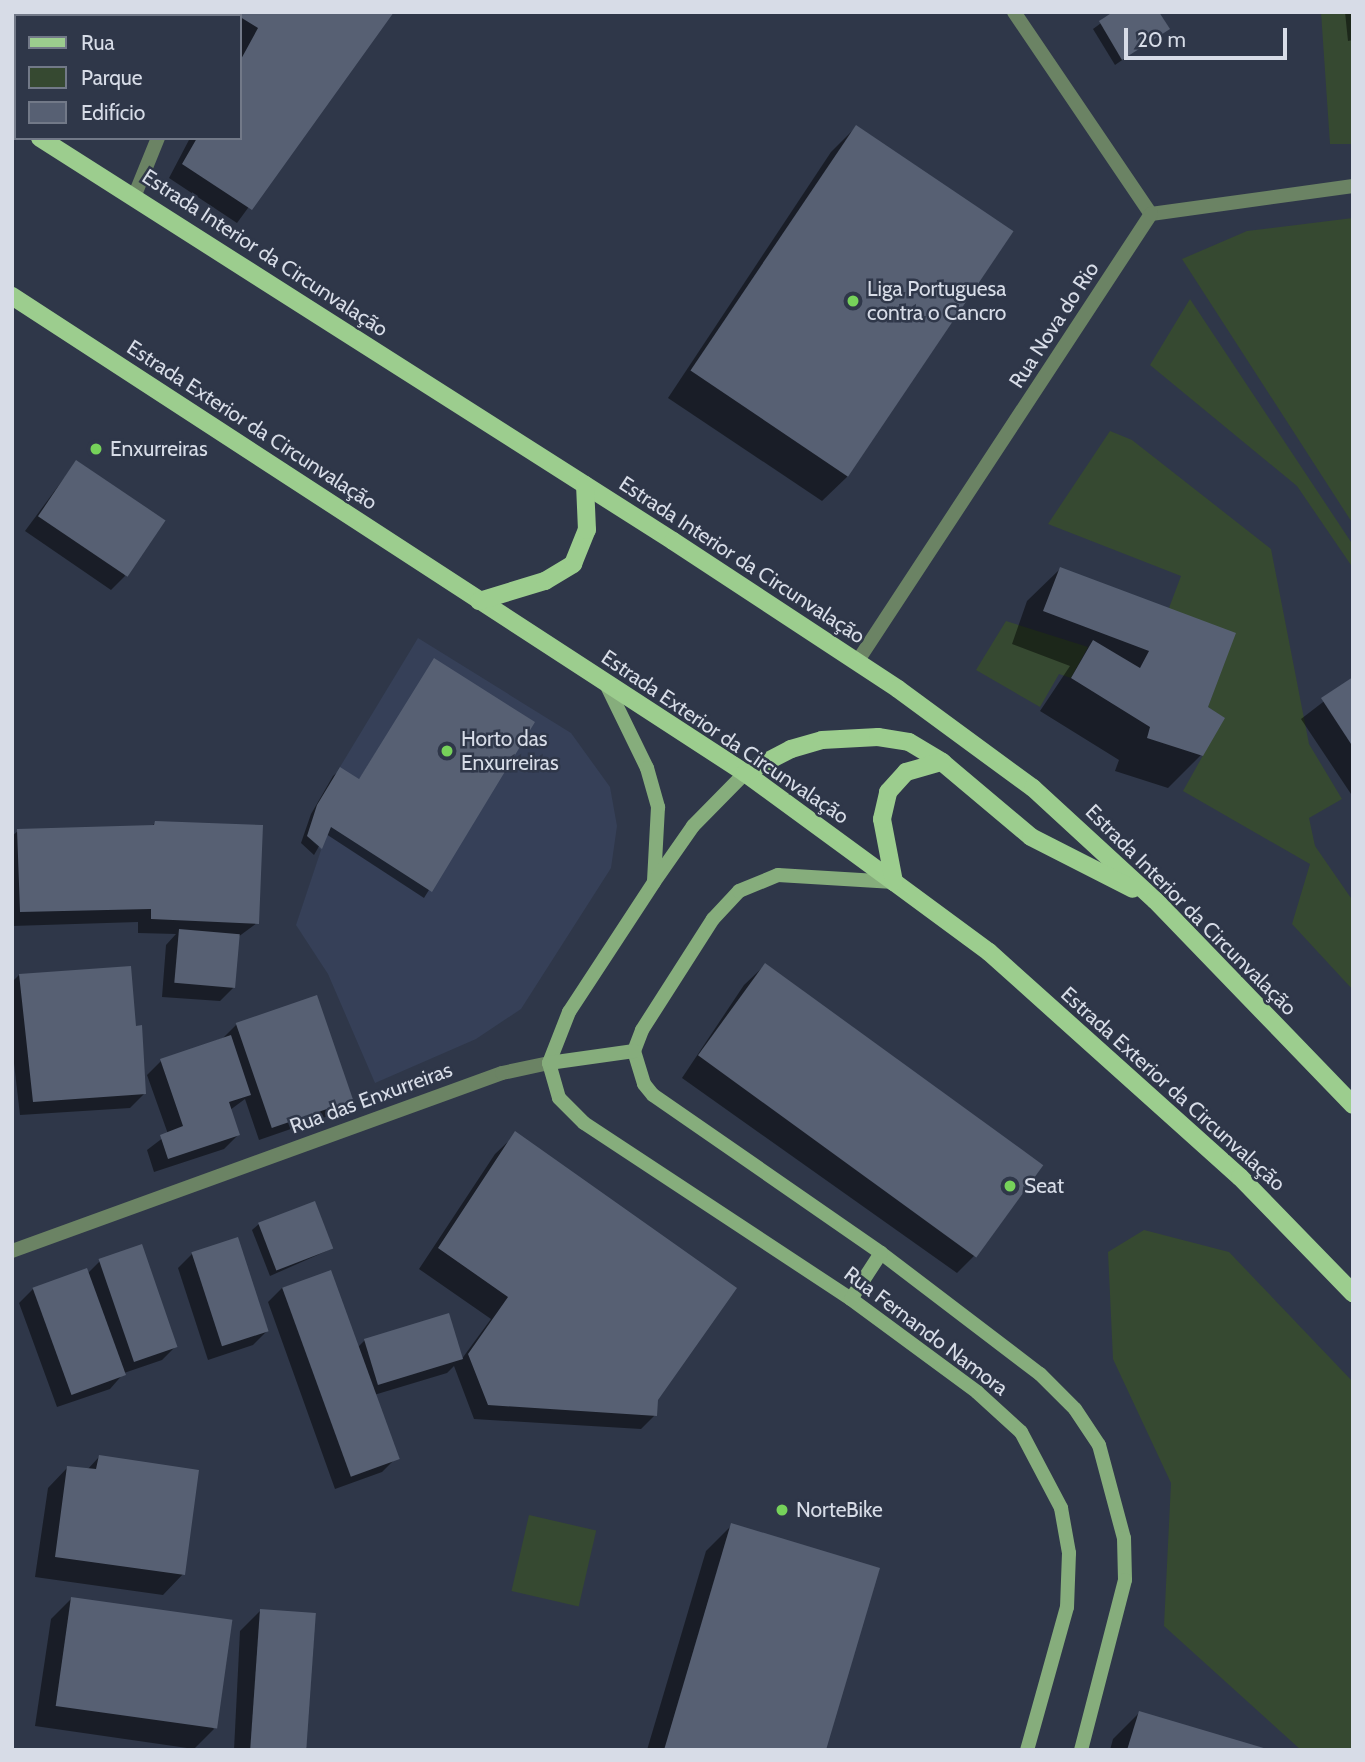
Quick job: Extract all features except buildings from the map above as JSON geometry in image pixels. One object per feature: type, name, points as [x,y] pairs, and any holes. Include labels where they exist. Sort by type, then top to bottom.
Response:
[{"type":"main road","name":"Estrada Interior da Circunvalação","points":[[43,140],[585,485],[857,662],[1032,788],[1155,900],[1353,1105]]},
{"type":"main road","name":"Estrada Exterior da Circunvalação","points":[[12,296],[745,773],[894,882],[989,953],[1080,1033],[1240,1177],[1353,1293]]},
{"type":"main road","points":[[479,601],[545,581],[573,564],[587,530],[585,485]]},
{"type":"main road","points":[[606,684],[647,768],[658,807],[654,882]]},
{"type":"main road","points":[[942,762],[906,772],[888,792],[882,819],[894,882],[778,875],[739,891],[713,919],[642,1030],[634,1051],[549,1063],[569,1012],[693,826],[745,773],[791,749],[822,740],[878,737],[909,742],[942,762],[1031,837],[1155,900]]},
{"type":"main road","name":"Rua Fernando Namora","points":[[634,1051],[644,1083],[653,1095],[881,1253],[1040,1374],[1075,1409],[1099,1445],[1124,1538],[1125,1580],[1081,1750]]},
{"type":"main road","name":"Rua Fernando Namora","points":[[549,1063],[559,1098],[584,1123],[851,1299],[977,1392],[1021,1432],[1061,1508],[1069,1553],[1067,1607],[1027,1750]]},
{"type":"main road","points":[[851,1299],[881,1253]]},
{"type":"street","points":[[1014,12],[1151,214],[1353,186]]},
{"type":"street","points":[[134,197],[157,140]]},
{"type":"street","name":"Rua Nova do Rio","points":[[857,662],[1151,214]]},
{"type":"street","name":"Rua das Enxurreiras","points":[[12,1251],[502,1073],[549,1063]]},
{"type":"shaded area","points":[[418,638],[571,733],[610,787],[617,826],[611,868],[521,1009],[476,1039],[375,1083],[328,974],[296,925],[321,850],[307,836],[317,805]]},
{"type":"green space","points":[[1321,12],[1353,12],[1353,144],[1330,144]]},
{"type":"green space","points":[[1353,218],[1353,524],[1182,259],[1247,231]]},
{"type":"green space","points":[[1190,299],[1353,545],[1353,568],[1297,486],[1150,365]]},
{"type":"green space","points":[[1110,431],[1132,440],[1271,549],[1309,744],[1342,799],[1309,818],[1315,846],[1353,901],[1353,990],[1292,924],[1310,864],[1183,791],[1224,718],[1208,707],[1214,690],[1169,608],[1181,576],[1048,524]]},
{"type":"green space","points":[[1006,621],[1088,647],[1071,678],[1059,674],[1040,707],[976,670]]},
{"type":"green space","points":[[1144,1230],[1229,1252],[1353,1382],[1353,1750],[1301,1750],[1164,1626],[1171,1483],[1113,1359],[1108,1252]]},
{"type":"green space","points":[[529,1515],[596,1531],[579,1607],[511,1591]]},
{"type":"place","name":"Liga Portuguesa contra o Cancro","points":[[853,301]]},
{"type":"place","name":"Enxurreiras","points":[[96,449]]},
{"type":"place","name":"Horto das Enxurreiras","points":[[447,751]]},
{"type":"place","name":"Seat","points":[[1010,1186]]},
{"type":"place","name":"NorteBike","points":[[782,1510]]}]
